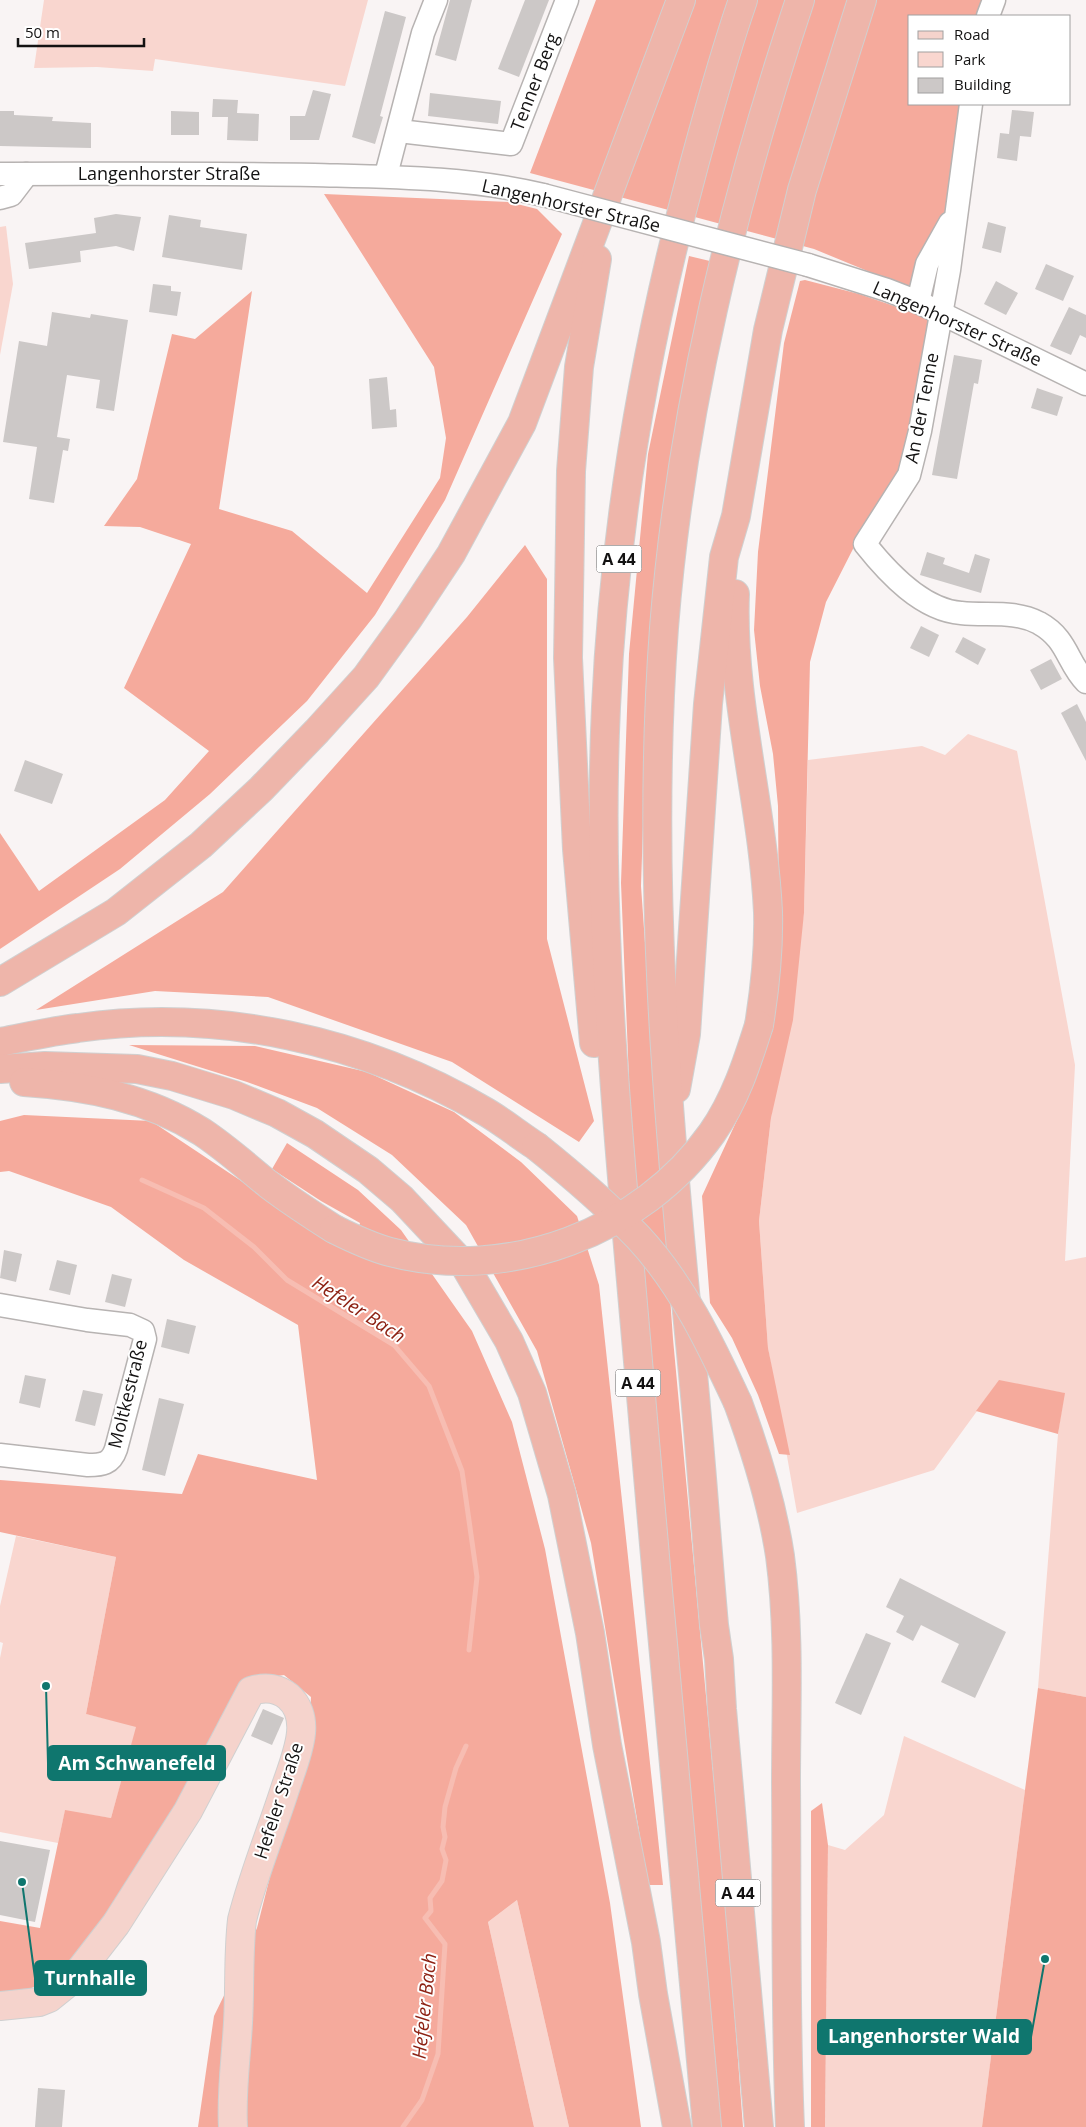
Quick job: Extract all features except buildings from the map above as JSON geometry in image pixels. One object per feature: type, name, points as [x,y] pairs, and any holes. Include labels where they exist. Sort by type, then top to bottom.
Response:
[{"type":"highway","points":[[0,982],[116,912],[201,845],[261,789],[366,677],[408,619],[451,554],[522,423],[681,0]]},
{"type":"highway","name":"A 44","points":[[707,2127],[639,1390],[618,1133],[605,934],[604,785],[606,704],[623,520],[637,419],[663,292],[705,125],[743,0]]},
{"type":"highway","name":"A 44","points":[[759,2127],[719,1659],[714,1625],[669,1129],[658,931],[657,782],[664,625],[675,526],[706,336],[731,230],[758,134],[800,0]]},
{"type":"highway","points":[[669,1129],[686,1034],[708,704],[724,557],[736,516],[768,330],[802,190],[862,0]]},
{"type":"highway","points":[[618,1133],[593,1041],[577,849],[568,658],[571,471],[579,367],[597,259],[624,153]]},
{"type":"highway","points":[[0,1082],[83,1088],[136,1101],[163,1112],[202,1132],[236,1156],[300,1207],[334,1229],[389,1251],[442,1259],[514,1256],[583,1237],[616,1220],[645,1201],[673,1178],[698,1150],[724,1114],[744,1072],[759,1025],[765,988],[768,912],[759,825],[737,669],[735,603],[736,516]]},
{"type":"highway","points":[[0,1042],[80,1028],[140,1023],[200,1023],[288,1034],[378,1060],[433,1084],[486,1113],[536,1146],[564,1169],[638,1238],[663,1268],[702,1328],[738,1402],[767,1493],[780,1556],[787,1652],[787,1974],[790,2127]]},
{"type":"highway","points":[[0,1069],[45,1066],[137,1069],[172,1076],[234,1095],[276,1113],[315,1134],[368,1170],[408,1206],[465,1266],[509,1341],[532,1393],[562,1495],[590,1633],[607,1745],[644,1933],[652,1994],[677,2127]]},
{"type":"main road","name":"Hefeler Straße","points":[[0,2006],[39,2002],[49,1998],[75,1978],[116,1924],[178,1827],[251,1691],[263,1687],[276,1688],[295,1704],[301,1732],[293,1765],[242,1920],[239,1940],[238,2024],[231,2094],[233,2127]]},
{"type":"street","points":[[386,175],[399,131],[422,34],[436,0]]},
{"type":"street","name":"Tenner Berg","points":[[399,131],[511,144],[567,0]]},
{"type":"street","points":[[988,15],[994,0]]},
{"type":"street","points":[[941,313],[949,270],[971,105]]},
{"type":"street","name":"Langenhorster Straße","points":[[0,174],[386,175],[453,180],[543,195],[808,265],[888,290],[918,302],[1086,384]]},
{"type":"street","points":[[0,198],[11,195],[27,174]]},
{"type":"street","points":[[918,302],[927,264],[955,215]]},
{"type":"street","name":"An der Tenne","points":[[941,313],[920,431],[909,475],[865,544],[882,565],[904,585],[938,608],[959,613],[1004,613],[1025,617],[1041,624],[1065,646],[1086,682]]},
{"type":"street","name":"Moltkestraße","points":[[0,1304],[130,1326],[143,1331],[145,1339],[116,1450],[108,1462],[101,1465],[88,1465],[0,1455]]},
{"type":"green space","points":[[44,0],[368,0],[345,86],[155,59],[153,71],[97,67],[34,68]]},
{"type":"green space","points":[[6,226],[13,284],[0,355],[0,227]]},
{"type":"green space","points":[[968,734],[1017,751],[1075,1065],[1065,1261],[1086,1257],[1086,1697],[1038,1688],[1058,1434],[1064,1393],[999,1381],[934,1470],[797,1513],[768,1348],[759,1221],[771,1118],[804,913],[808,760],[922,746],[945,755]]},
{"type":"green space","points":[[16,1536],[116,1557],[86,1714],[137,1726],[111,1818],[65,1811],[58,1843],[0,1832],[0,1658],[3,1643],[0,1642],[0,1606]]},
{"type":"green space","points":[[904,1736],[1025,1790],[982,2127],[825,2127],[828,1845],[845,1850],[884,1815]]},
{"type":"green space","points":[[517,1900],[569,2127],[534,2127],[488,1922]]},
{"type":"shaded area","points":[[596,0],[990,0],[987,15],[908,15],[908,105],[970,105],[933,298],[814,249],[530,173]]},
{"type":"shaded area","points":[[324,194],[509,202],[537,209],[562,234],[445,500],[375,615],[307,701],[210,794],[120,869],[0,949],[0,833],[39,891],[165,800],[209,751],[124,688],[191,544],[140,527],[104,526],[137,479],[172,334],[195,339],[252,291],[219,509],[292,531],[367,593],[440,478],[446,438],[434,367]]},
{"type":"shaded area","points":[[689,256],[714,262],[648,674],[641,886],[673,1339],[731,1966],[743,2127],[719,2127],[632,1154],[621,883],[629,654],[648,454]]},
{"type":"shaded area","points":[[805,280],[859,294],[932,319],[904,467],[854,547],[826,602],[810,662],[804,913],[793,1020],[771,1118],[759,1221],[768,1348],[790,1455],[779,1454],[758,1395],[732,1338],[710,1303],[702,1196],[743,1107],[768,1039],[779,943],[778,806],[773,754],[760,686],[754,630],[758,552],[784,343],[800,281]]},
{"type":"shaded area","points":[[525,545],[547,579],[547,939],[594,1121],[579,1142],[452,1062],[268,997],[155,991],[36,1010],[223,892],[467,617]]},
{"type":"shaded area","points":[[129,1045],[255,1046],[367,1072],[454,1112],[521,1162],[577,1216],[599,1285],[663,1885],[648,1885],[591,1543],[537,1351],[466,1225],[392,1155],[317,1108],[247,1082]]},
{"type":"shaded area","points":[[24,1115],[151,1121],[267,1198],[353,1251],[360,1223],[321,1201],[272,1169],[287,1143],[358,1190],[401,1230],[472,1331],[512,1422],[545,1549],[610,1903],[641,2127],[569,2127],[517,1900],[488,1922],[534,2127],[198,2127],[214,2016],[257,1928],[310,1719],[311,1697],[284,1675],[248,1681],[132,1879],[64,1974],[20,1993],[0,1993],[0,1921],[40,1928],[65,1810],[111,1818],[136,1727],[86,1714],[116,1557],[0,1532],[0,1480],[182,1494],[198,1454],[317,1480],[298,1325],[184,1260],[111,1207],[9,1171],[0,1172],[0,1121]]},
{"type":"shaded area","points":[[999,1380],[1065,1393],[1058,1434],[976,1411]]},
{"type":"shaded area","points":[[1038,1688],[1086,1697],[1086,2127],[982,2127]]},
{"type":"shaded area","points":[[822,1803],[828,1845],[825,2127],[811,2127],[811,1811]]},
{"type":"waterway","name":"Hefeler Bach","points":[[142,1180],[204,1208],[254,1247],[287,1280],[394,1345],[429,1386],[462,1471],[477,1577],[469,1650]]},
{"type":"waterway","name":"Hefeler Bach","points":[[403,2127],[422,2100],[438,2054],[445,1944],[425,1918],[431,1911],[430,1898],[442,1881],[446,1860],[442,1849],[445,1837],[443,1827],[445,1807],[456,1768],[466,1746]]},
{"type":"place","name":"Am Schwanefeld","points":[[46,1686]]},
{"type":"place","name":"Turnhalle","points":[[22,1882]]},
{"type":"place","name":"Langenhorster Wald","points":[[1045,1959]]}]
